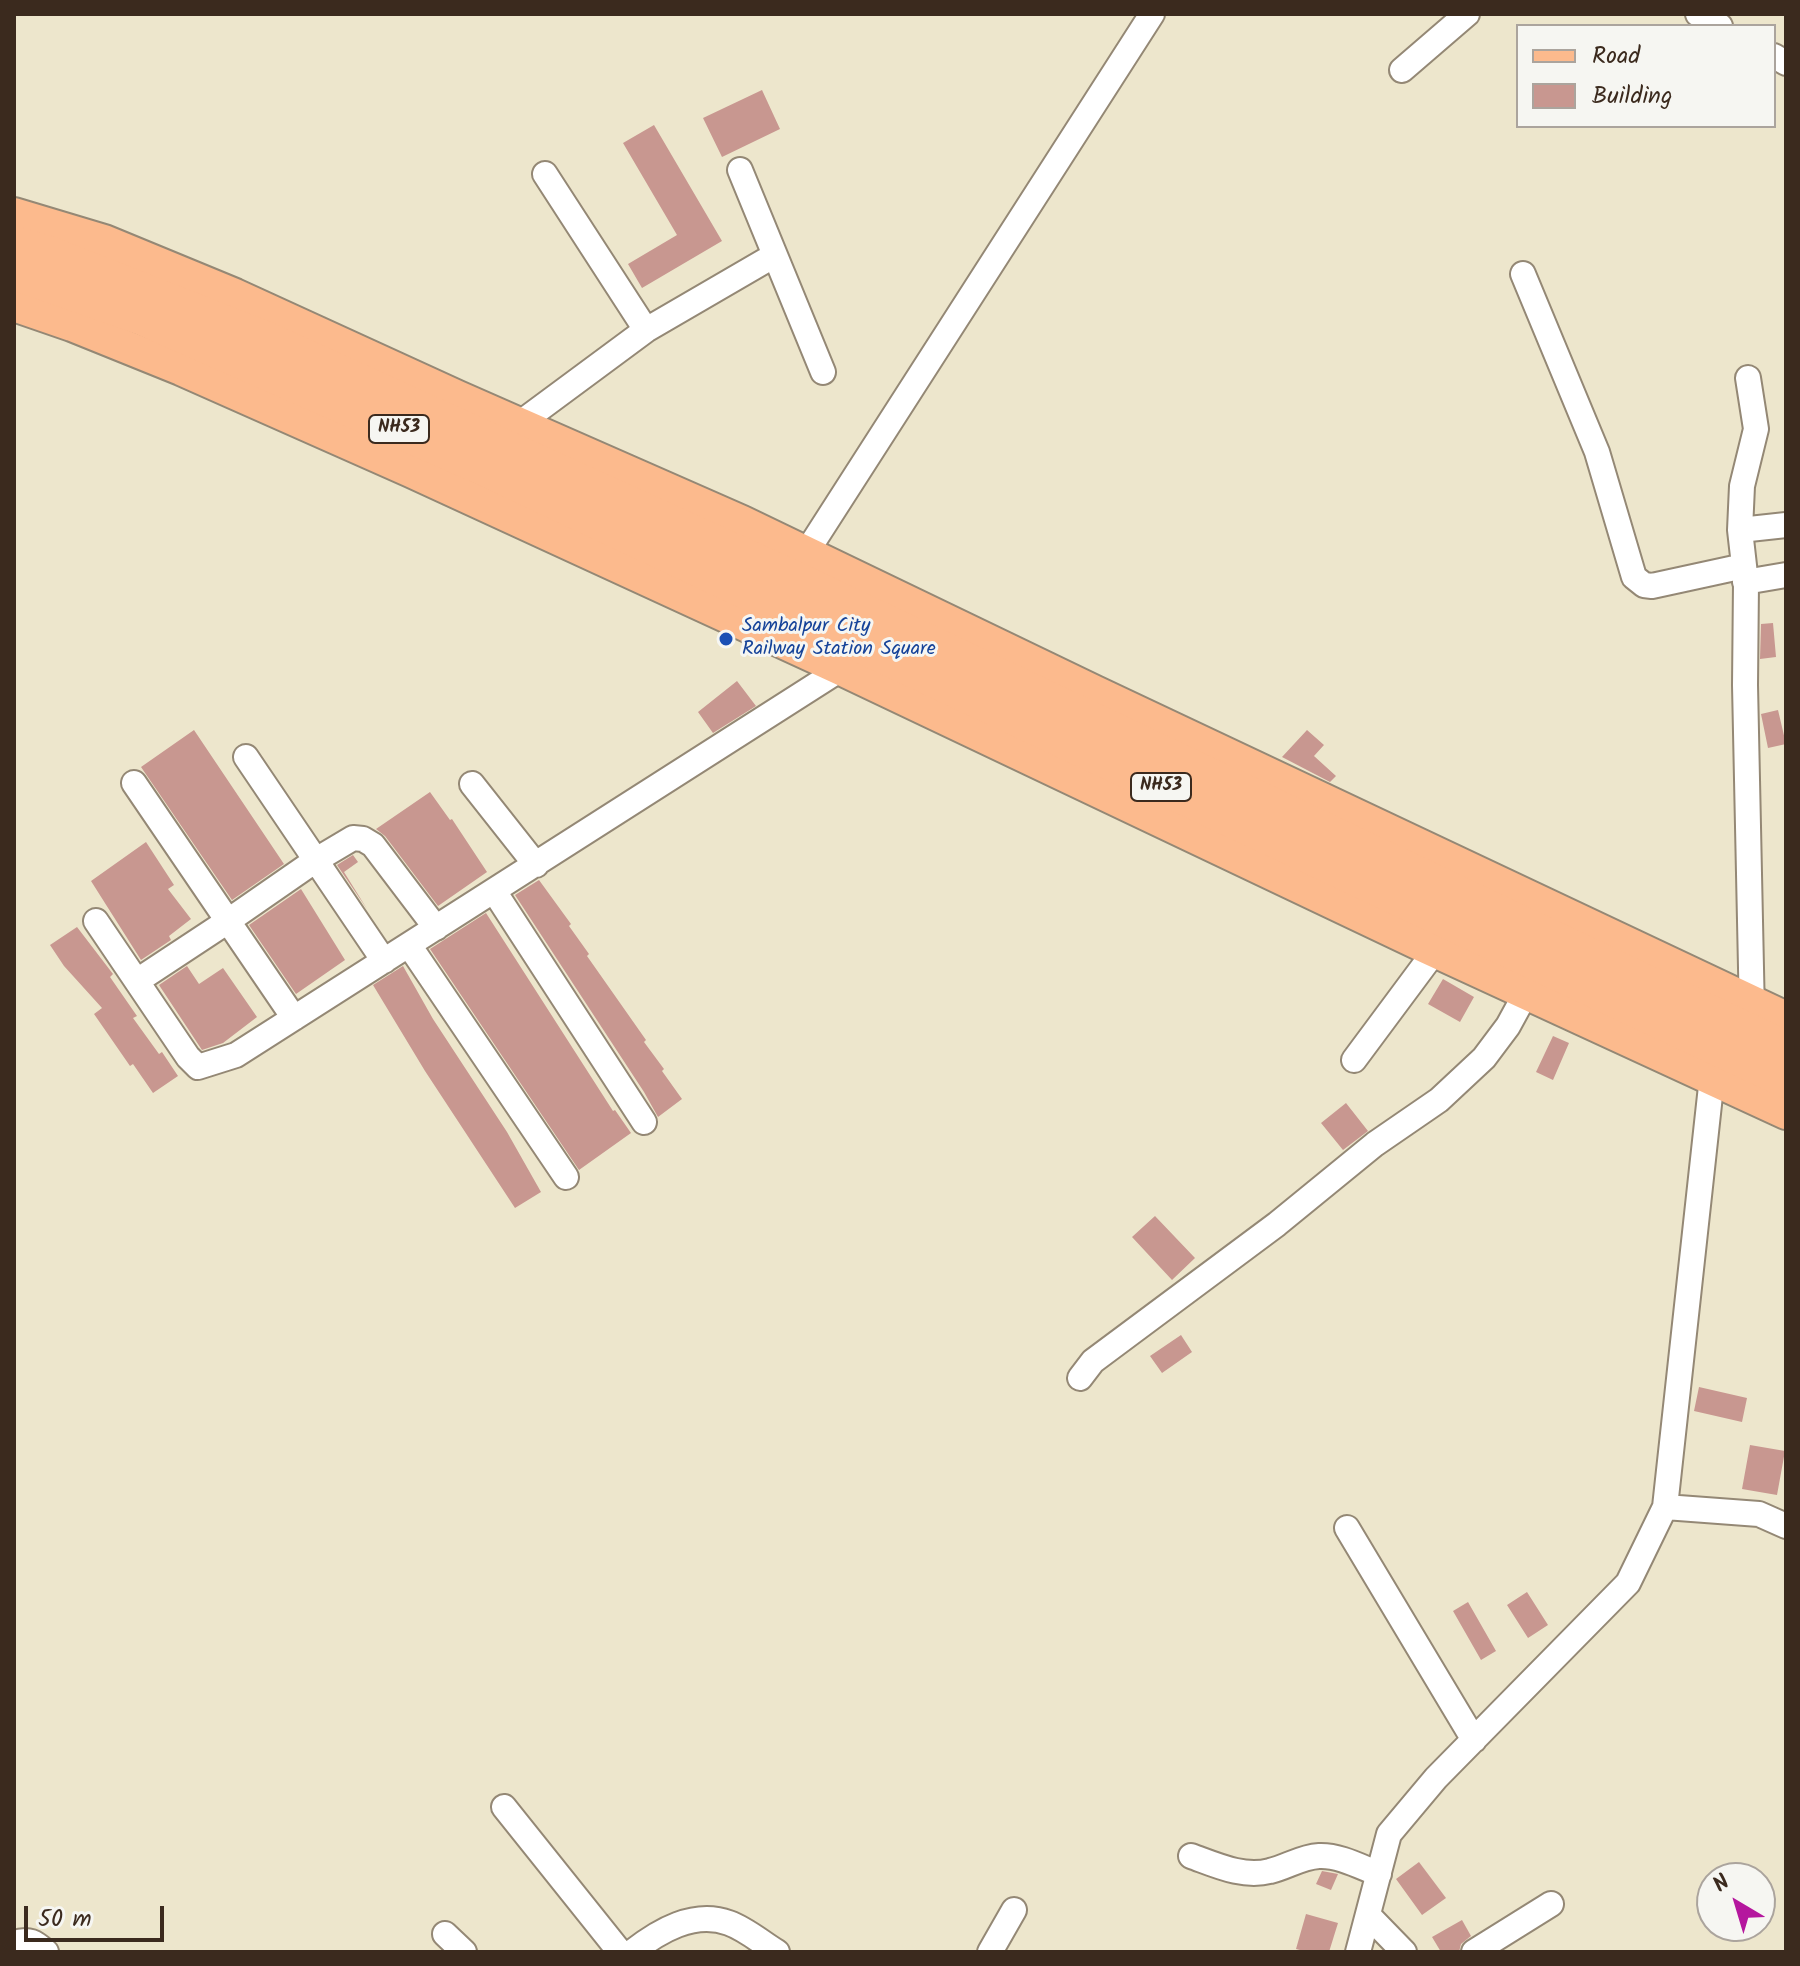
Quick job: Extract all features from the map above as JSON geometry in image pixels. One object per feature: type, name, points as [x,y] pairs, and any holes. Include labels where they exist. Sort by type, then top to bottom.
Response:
[{"type":"highway","name":"NH53","points":[[14,244],[49,254],[265,339],[1786,1080]]},
{"type":"highway","name":"NH53","points":[[14,272],[142,317],[657,547],[784,592],[1752,1017],[1786,1049]]},
{"type":"main road","points":[[14,214],[104,241],[235,295],[742,522],[784,592],[841,669],[1435,951],[1786,1113]]},
{"type":"main road","points":[[14,305],[181,369],[411,471],[784,592]]},
{"type":"main road","points":[[1752,1017],[1786,1018]]},
{"type":"street","points":[[784,592],[1152,14]]},
{"type":"street","points":[[1402,70],[1467,14]]},
{"type":"street","points":[[1698,14],[1716,24]]},
{"type":"street","points":[[740,170],[823,372]]},
{"type":"street","points":[[545,174],[646,330]]},
{"type":"street","points":[[519,424],[646,330],[775,255]]},
{"type":"street","points":[[1523,274],[1597,452],[1634,577],[1644,585],[1652,586],[1745,574],[1786,575]]},
{"type":"street","points":[[1748,378],[1756,429],[1742,486],[1740,530],[1745,574],[1752,1017]]},
{"type":"street","points":[[1740,530],[1786,525]]},
{"type":"street","points":[[96,921],[188,1057],[198,1067],[236,1055],[841,669]]},
{"type":"street","points":[[246,757],[384,961]]},
{"type":"street","points":[[134,783],[294,1018]]},
{"type":"street","points":[[472,784],[536,865]]},
{"type":"street","points":[[137,981],[353,838],[373,845],[436,928]]},
{"type":"street","points":[[494,891],[644,1122]]},
{"type":"street","points":[[409,945],[566,1177]]},
{"type":"street","points":[[1354,1060],[1435,951]]},
{"type":"street","points":[[1080,1378],[1093,1361],[1277,1224],[1375,1144],[1439,1100],[1484,1058],[1508,1026],[1526,993]]},
{"type":"street","points":[[1358,1952],[1389,1834],[1436,1778],[1628,1583],[1665,1507],[1712,1077]]},
{"type":"street","points":[[1665,1507],[1759,1514],[1786,1526]]},
{"type":"street","points":[[1347,1528],[1474,1740]]},
{"type":"street","points":[[504,1807],[620,1952]]},
{"type":"street","points":[[1191,1856],[1226,1869],[1248,1873],[1270,1871],[1319,1856],[1335,1857],[1379,1874]]},
{"type":"street","points":[[1474,1952],[1551,1904]]},
{"type":"street","points":[[990,1952],[1014,1910]]},
{"type":"street","points":[[1368,1915],[1404,1952]]},
{"type":"street","points":[[632,1952],[677,1924],[703,1918],[730,1923],[777,1952]]},
{"type":"street","points":[[445,1934],[464,1952]]},
{"type":"street","points":[[14,1943],[26,1940],[36,1942],[46,1952]]},
{"type":"building","points":[[762,90],[780,129],[722,157],[703,118]]},
{"type":"building","points":[[654,125],[722,241],[642,288],[628,264],[677,235],[623,143]]},
{"type":"building","points":[[1773,623],[1776,657],[1760,659],[1761,624]]},
{"type":"building","points":[[737,681],[756,706],[713,733],[698,712]]},
{"type":"building","points":[[1778,710],[1786,744],[1768,748],[1761,714]]},
{"type":"building","points":[[194,730],[284,864],[232,900],[141,767]]},
{"type":"building","points":[[1307,730],[1324,745],[1314,756],[1336,776],[1330,782],[1282,757]]},
{"type":"building","points":[[430,792],[487,872],[438,906],[385,836],[376,829]]},
{"type":"building","points":[[146,842],[174,885],[168,889],[191,919],[169,936],[171,940],[141,960],[91,881]]},
{"type":"building","points":[[353,855],[358,862],[344,872],[367,909],[337,865]]},
{"type":"building","points":[[539,880],[571,924],[569,926],[589,954],[587,956],[646,1040],[644,1042],[682,1099],[658,1117],[515,895]]},
{"type":"building","points":[[301,889],[345,960],[296,994],[249,925]]},
{"type":"building","points":[[486,913],[613,1111],[631,1133],[579,1170],[430,949]]},
{"type":"building","points":[[77,927],[113,974],[110,977],[137,1016],[133,1018],[178,1076],[153,1093],[94,1014],[102,1008],[64,966],[50,945]]},
{"type":"building","points":[[187,966],[199,984],[223,968],[257,1017],[223,1043],[202,1050],[159,985]]},
{"type":"building","points":[[403,966],[541,1192],[515,1208],[373,985]]},
{"type":"building","points":[[1443,979],[1474,997],[1460,1022],[1428,1004]]},
{"type":"building","points":[[1553,1036],[1569,1043],[1553,1080],[1536,1072]]},
{"type":"building","points":[[1346,1103],[1368,1131],[1343,1150],[1321,1123]]},
{"type":"building","points":[[1155,1216],[1195,1258],[1172,1280],[1132,1237]]},
{"type":"building","points":[[1181,1335],[1192,1352],[1162,1373],[1150,1356]]},
{"type":"building","points":[[1699,1387],[1747,1398],[1742,1422],[1694,1411]]},
{"type":"building","points":[[1750,1445],[1785,1451],[1777,1495],[1742,1489]]},
{"type":"building","points":[[1527,1592],[1548,1625],[1528,1638],[1507,1605]]},
{"type":"building","points":[[1468,1602],[1496,1651],[1481,1660],[1453,1611]]},
{"type":"building","points":[[1419,1862],[1446,1898],[1422,1915],[1396,1879]]},
{"type":"building","points":[[1322,1871],[1338,1874],[1331,1890],[1316,1884]]},
{"type":"building","points":[[1306,1914],[1338,1923],[1329,1952],[1296,1949]]},
{"type":"building","points":[[1462,1920],[1471,1936],[1461,1944],[1459,1952],[1441,1952],[1432,1937]]},
{"type":"place","name":"Sambalpur City Railway Station Square","points":[[726,639]]}]
